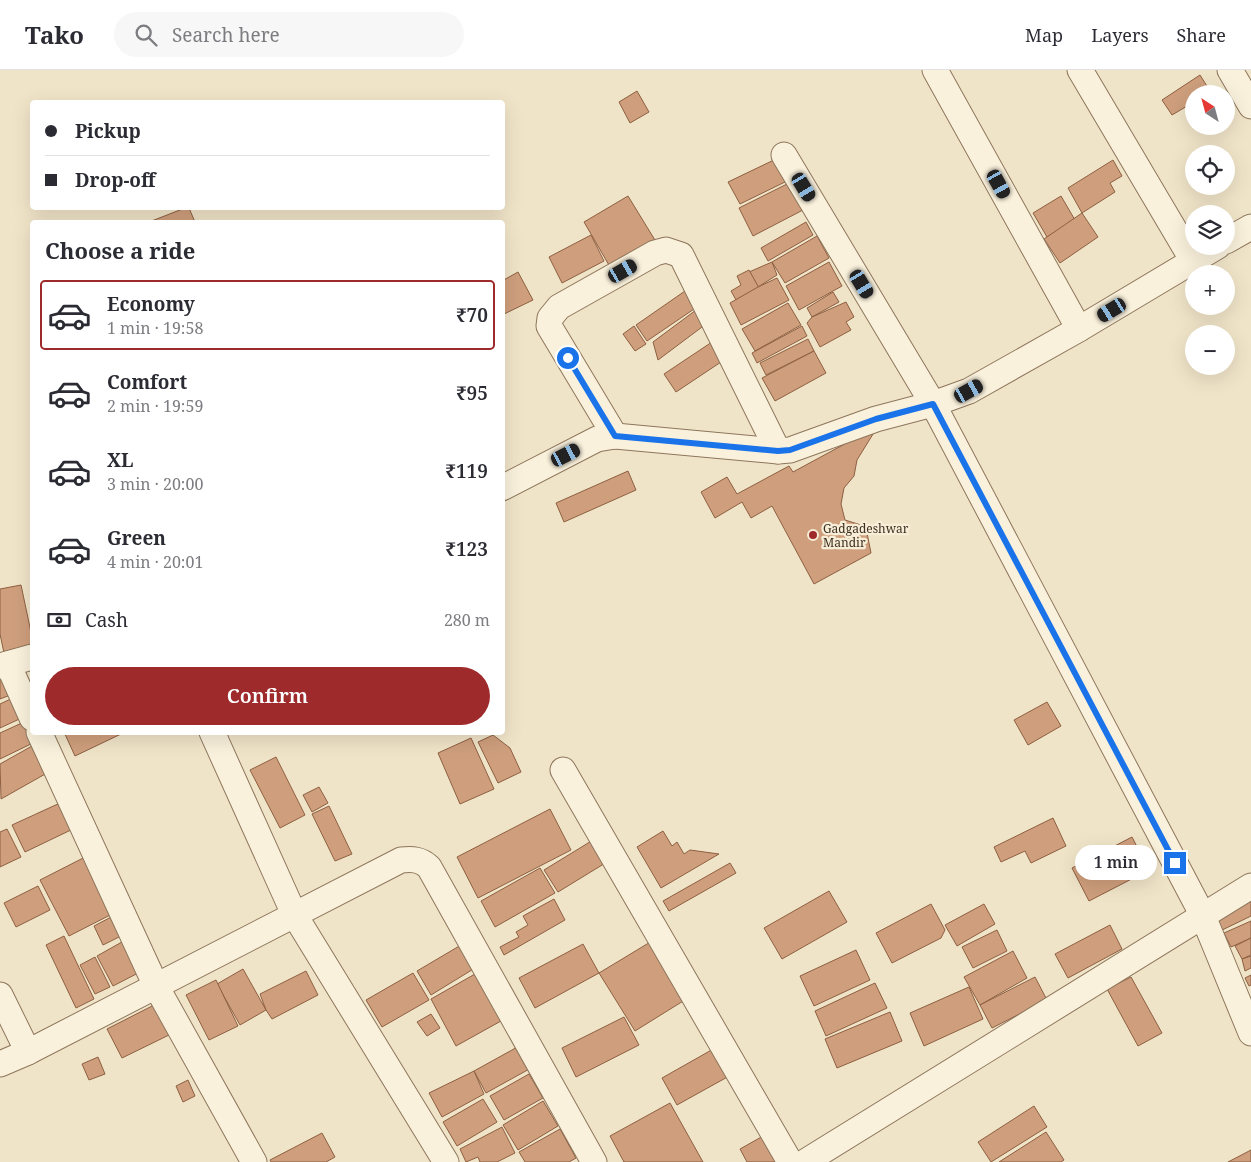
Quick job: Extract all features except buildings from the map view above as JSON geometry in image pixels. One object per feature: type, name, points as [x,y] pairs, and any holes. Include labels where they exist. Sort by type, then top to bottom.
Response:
[{"type":"street","points":[[935,70],[1079,330]]},
{"type":"street","points":[[1080,70],[1194,261]]},
{"type":"street","points":[[1230,70],[1251,106]]},
{"type":"street","points":[[784,154],[933,404],[1203,916],[1251,1033]]},
{"type":"street","points":[[1235,237],[1251,227]]},
{"type":"street","points":[[615,436],[549,326],[550,318],[559,307],[656,253],[666,250],[681,255],[778,451]]},
{"type":"street","points":[[505,486],[597,439],[615,436],[778,451],[790,450],[806,446],[876,419],[933,404],[969,391],[1079,330],[1204,255]]},
{"type":"street","points":[[30,658],[4,665],[30,714]]},
{"type":"street","points":[[40,735],[156,986],[254,1162]]},
{"type":"street","points":[[213,735],[294,914],[446,1162]]},
{"type":"street","points":[[563,770],[790,1162]]},
{"type":"street","points":[[0,1064],[28,1052],[401,860],[414,859],[422,861],[429,867],[594,1162]]},
{"type":"street","points":[[805,1162],[1251,886]]},
{"type":"street","points":[[0,995],[28,1052]]},
{"type":"place","name":"Gadgadeshwar Mandir","points":[[813,535]]},
{"type":"route","points":[[568,358],[615,436],[654,441],[778,451],[790,450],[806,446],[876,419],[933,404],[1175,863]]}]
